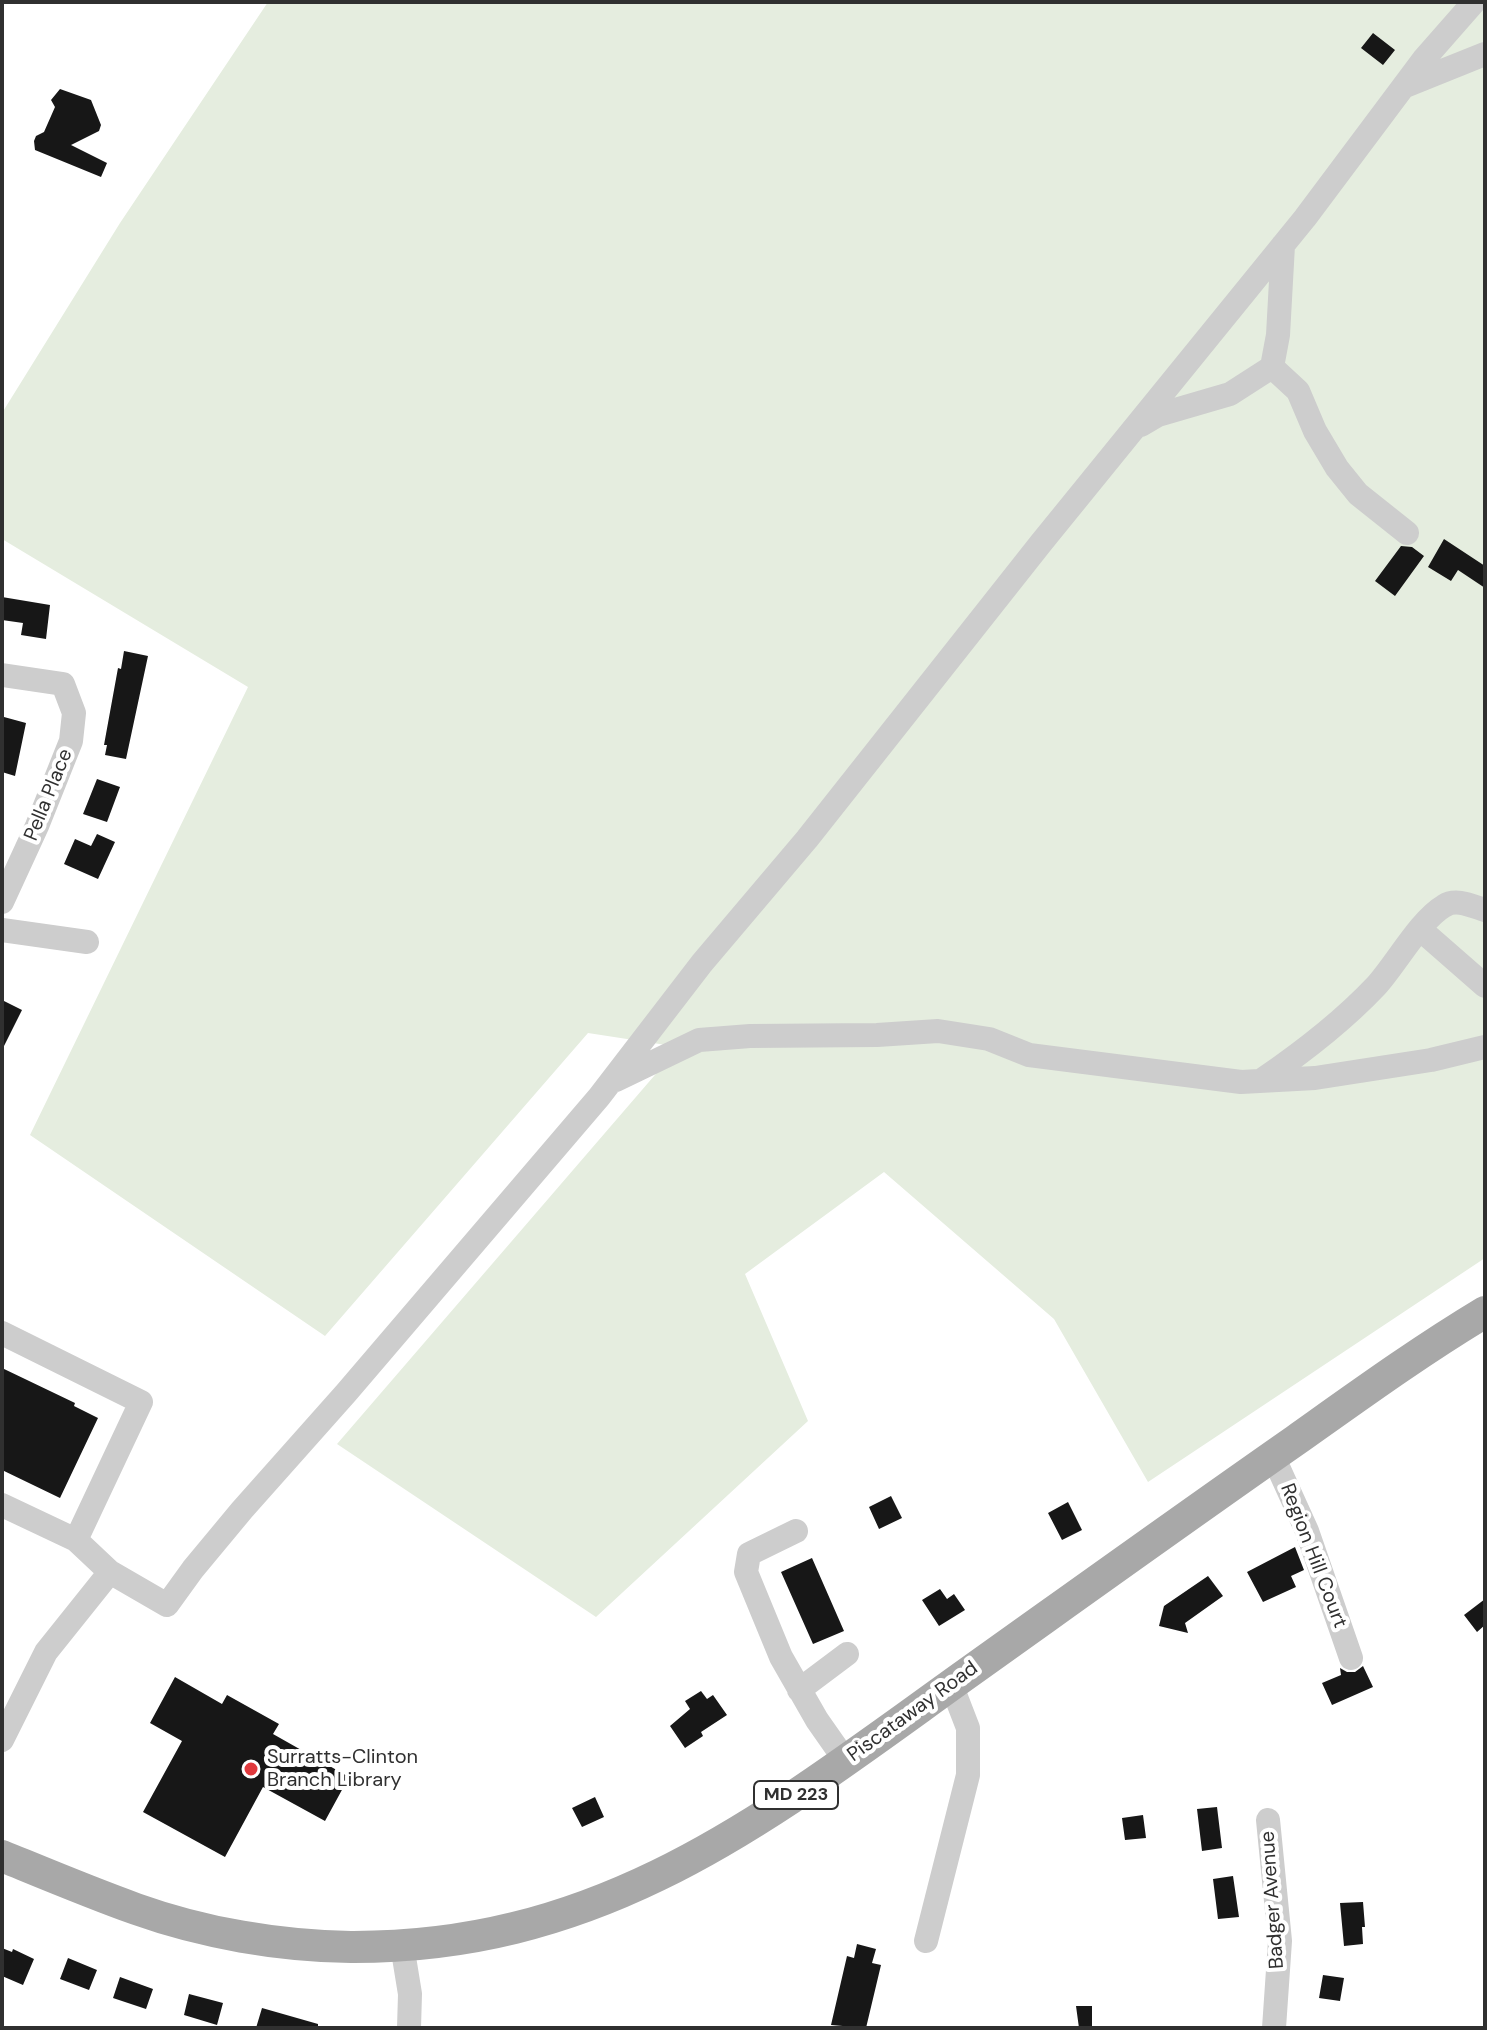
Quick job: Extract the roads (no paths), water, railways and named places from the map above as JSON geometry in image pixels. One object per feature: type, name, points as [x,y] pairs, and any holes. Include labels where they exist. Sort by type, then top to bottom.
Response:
[{"type":"main road","name":"Piscataway Road","points":[[2,1856],[138,1910],[220,1932],[314,1945],[402,1945],[444,1941],[527,1925],[610,1898],[652,1881],[715,1847],[845,1760],[1273,1456],[1485,1312]]},
{"type":"street","points":[[2,1505],[76,1540],[110,1572],[167,1605],[242,1510],[346,1393],[610,1082],[702,963],[807,839],[1031,555],[1283,245],[1403,87],[1474,2]]},
{"type":"street","points":[[1403,87],[1485,54]]},
{"type":"street","points":[[1135,428],[1158,415],[1230,394],[1272,367],[1278,335],[1283,245]]},
{"type":"street","points":[[1272,367],[1298,391],[1315,431],[1337,468],[1358,494],[1407,533]]},
{"type":"street","name":"Pella Place","points":[[2,675],[63,684],[74,713],[71,741],[2,902]]},
{"type":"street","points":[[1260,1081],[1297,1056],[1348,1014],[1378,984],[1445,904],[1458,902],[1485,910]]},
{"type":"street","points":[[2,930],[87,942]]},
{"type":"street","points":[[1421,930],[1485,986]]},
{"type":"street","points":[[610,1082],[699,1040],[750,1036],[938,1031],[989,1039],[1029,1055],[1241,1082],[1315,1078],[1431,1060],[1485,1047]]},
{"type":"street","points":[[2,1333],[141,1402],[76,1540]]},
{"type":"street","name":"Region Hill Court","points":[[1273,1456],[1307,1531],[1351,1658]]},
{"type":"street","points":[[796,1531],[749,1554],[746,1572],[781,1657],[817,1720],[845,1760]]},
{"type":"street","points":[[2,1740],[46,1652],[110,1572]]},
{"type":"street","points":[[799,1690],[847,1654]]},
{"type":"street","points":[[926,1941],[968,1775],[968,1728],[951,1684]]},
{"type":"street","name":"Badger Avenue","points":[[1268,1820],[1280,1941],[1274,2028]]},
{"type":"street","points":[[402,1945],[410,1994],[409,2028]]},
{"type":"place","name":"Surratts-Clinton Branch Library","points":[[251,1769]]}]
